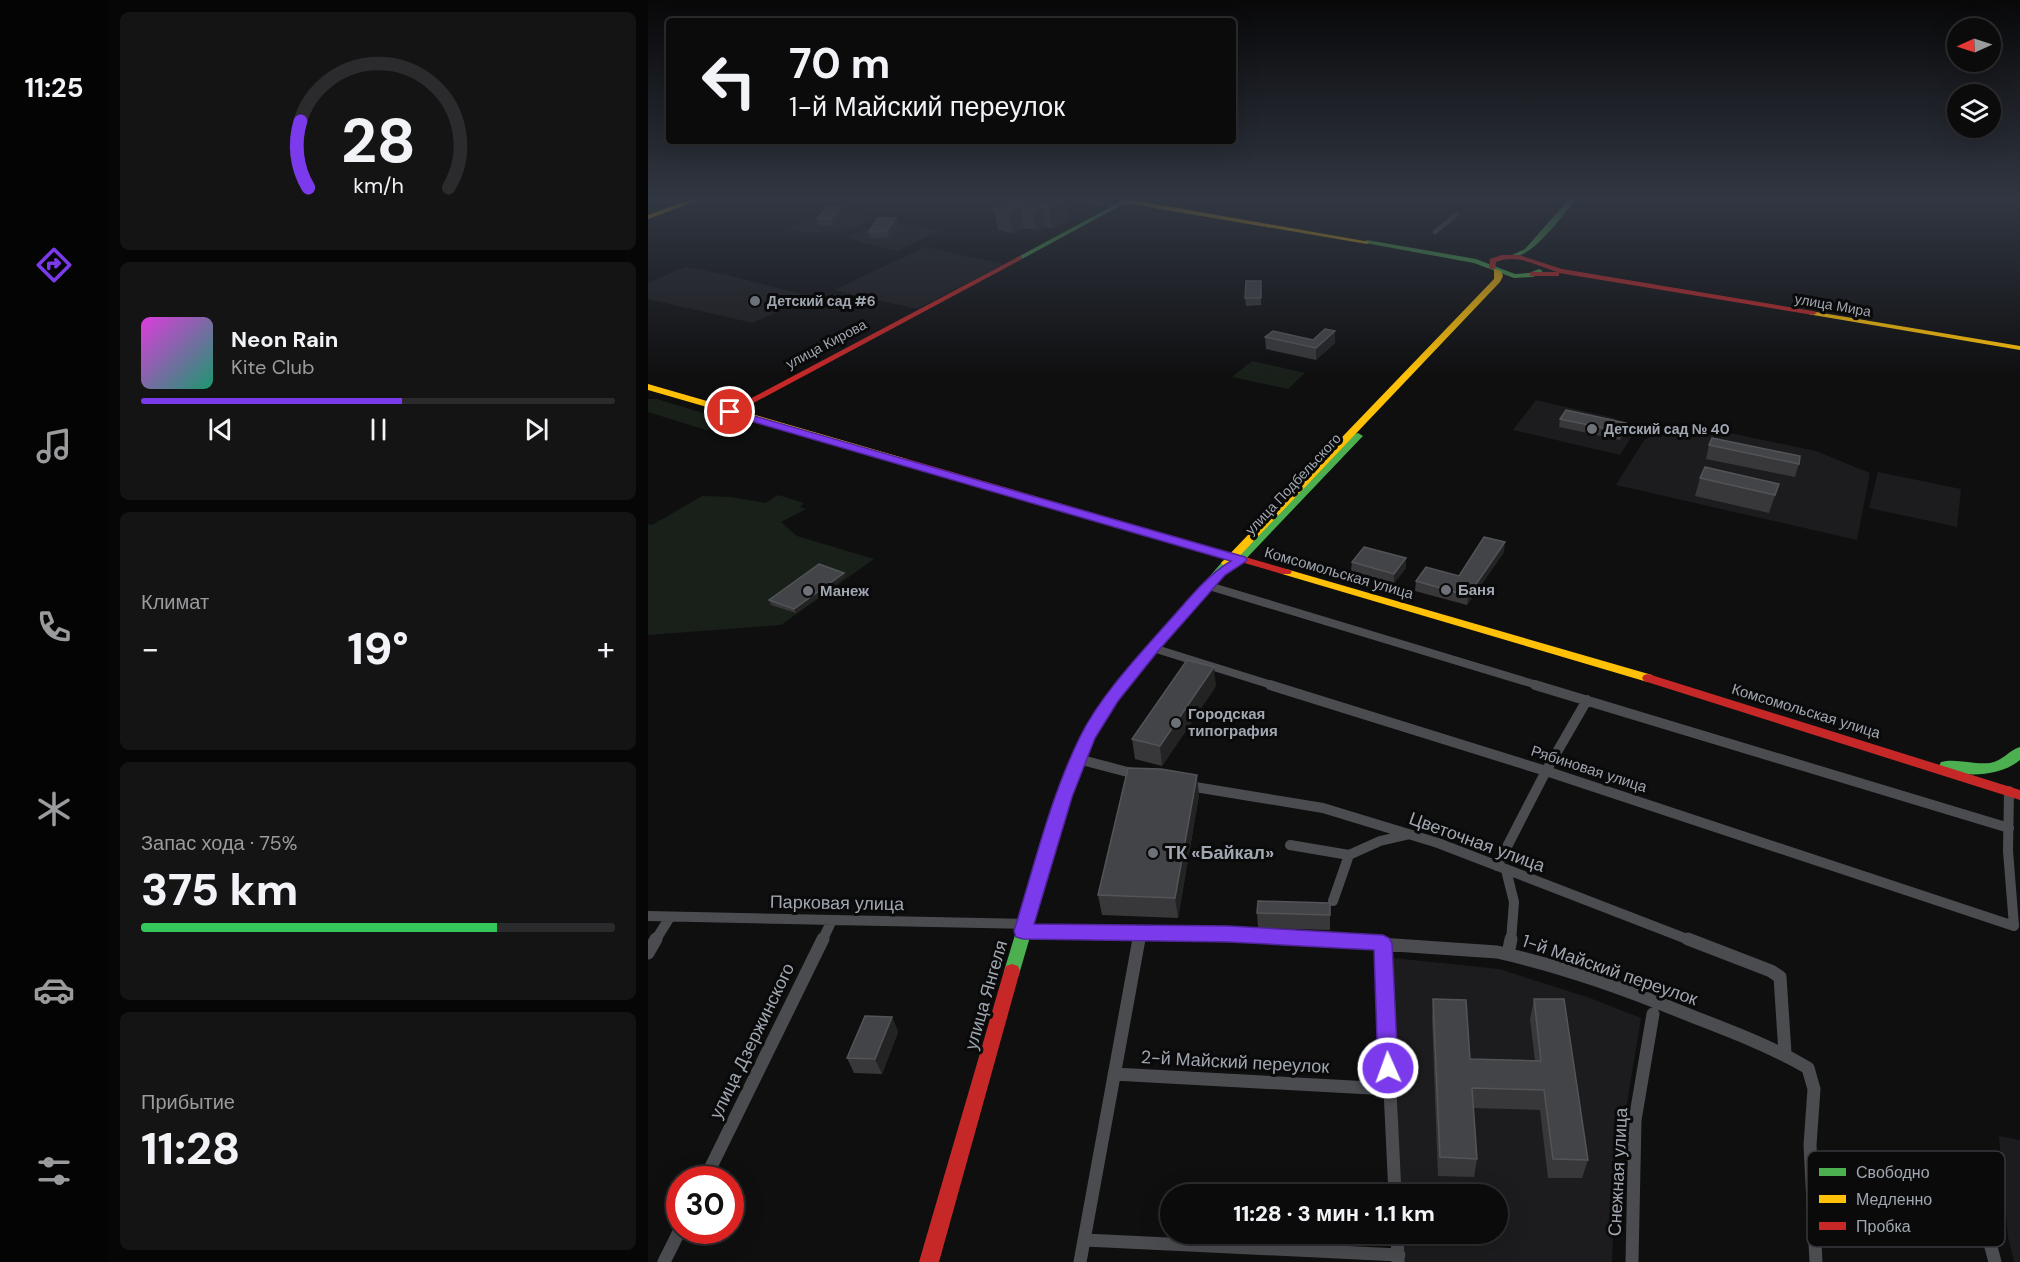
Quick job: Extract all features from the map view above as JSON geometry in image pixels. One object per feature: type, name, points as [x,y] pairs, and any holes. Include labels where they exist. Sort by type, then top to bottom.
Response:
[{"type":"main road","name":"улица Кирова","points":[[730,412],[1024,258]]},
{"type":"main road","points":[[1463,258],[1533,269]]},
{"type":"main road","name":"улица Подбельского","points":[[1308,484],[1497,280],[1499,263],[1510,258]]},
{"type":"main road","points":[[1533,269],[1535,258]]},
{"type":"main road","points":[[1499,263],[1533,269]]},
{"type":"main road","name":"улица Подбельского","points":[[1221,573],[1506,282],[1533,269]]},
{"type":"main road","name":"улица Мира","points":[[1533,269],[1568,272],[2020,348]]},
{"type":"main road","name":"улица Мира","points":[[1533,269],[2020,354]]},
{"type":"main road","name":"Комсомольская улица","points":[[648,387],[1610,667],[2015,793]]},
{"type":"main road","name":"улица Янгеля","points":[[929,1262],[1024,928],[1087,737],[1103,712],[1153,648],[1221,573]]},
{"type":"main road","points":[[1927,765],[1996,767],[2008,765],[2020,752]]},
{"type":"street","points":[[1209,586],[2009,828],[2015,793]]},
{"type":"street","name":"Рябиновая улица","points":[[1153,648],[1546,771],[2014,926],[2008,851],[2009,828]]},
{"type":"street","points":[[1508,954],[1515,917],[1515,894],[1502,868],[1546,771],[1587,700]]},
{"type":"street","points":[[1078,759],[1146,777]]},
{"type":"street","name":"Цветочная улица","points":[[1180,784],[1323,808],[1408,834],[1771,971],[1780,977],[1785,1053]]},
{"type":"street","points":[[1290,845],[1349,855],[1380,841],[1408,834]]},
{"type":"street","points":[[1333,901],[1349,855]]},
{"type":"street","name":"Парковая улица","points":[[648,916],[831,920],[1024,928]]},
{"type":"street","points":[[648,953],[670,917]]},
{"type":"street","name":"улица Дзержинского","points":[[711,1166],[831,920]]},
{"type":"street","name":"1-й Майский переулок","points":[[1024,928],[1229,934],[1383,943],[1508,954],[1528,958],[1658,1002],[1785,1053],[1808,1068],[1814,1089],[1810,1151]]},
{"type":"street","points":[[1080,1262],[1140,933]]},
{"type":"street","points":[[1383,943],[1394,1184]]},
{"type":"street","name":"Снежная улица","points":[[1632,1262],[1635,1120],[1653,1014]]},
{"type":"street","name":"2-й Майский переулок","points":[[1114,1074],[1389,1089]]},
{"type":"street","points":[[1085,1240],[1399,1259],[1398,1244]]},
{"type":"street","points":[[664,1262],[673,1244]]},
{"type":"street","name":"1-й Майский переулок","points":[[1815,1247],[1816,1262]]},
{"type":"street","points":[[1991,1247],[1995,1262]]},
{"type":"shaded area","points":[[902,258],[976,258],[1004,264],[917,309],[834,290]]},
{"type":"shaded area","points":[[685,267],[801,294],[795,303],[753,323],[648,299],[648,283]]},
{"type":"shaded area","points":[[1252,361],[1305,373],[1288,389],[1232,377]]},
{"type":"shaded area","points":[[648,399],[657,399],[739,424],[706,430],[648,412]]},
{"type":"shaded area","points":[[1536,400],[1614,418],[1632,436],[1620,455],[1513,430]]},
{"type":"shaded area","points":[[1671,425],[1715,430],[1816,451],[1870,473],[1857,540],[1616,485],[1644,440]]},
{"type":"shaded area","points":[[1878,472],[1961,489],[1957,527],[1869,508]]},
{"type":"shaded area","points":[[778,495],[804,503],[800,507],[806,509],[781,522],[797,536],[874,559],[781,625],[648,635],[648,524],[652,525],[702,496],[731,497],[766,503]]},
{"type":"shaded area","points":[[1393,958],[1499,969],[1590,998],[1641,1018],[1615,1176],[1612,1262],[1402,1262],[1401,1244],[1508,1244],[1508,1184],[1400,1184]]},
{"type":"shaded area","points":[[1999,1136],[2020,1140],[2020,1262],[2014,1262],[2008,1237],[2005,1203],[2005,1151],[2000,1151]]},
{"type":"building","points":[[1246,281],[1261,281],[1261,298],[1245,298]]},
{"type":"building","points":[[1325,329],[1335,331],[1316,348],[1265,337],[1273,331],[1313,340]]},
{"type":"building","points":[[1566,410],[1626,423],[1622,432],[1560,419]]},
{"type":"building","points":[[1712,438],[1800,456],[1799,464],[1709,445]]},
{"type":"building","points":[[1705,467],[1779,484],[1775,495],[1700,478]]},
{"type":"building","points":[[1484,537],[1505,542],[1468,596],[1416,581],[1426,567],[1459,576]]},
{"type":"building","points":[[1364,547],[1406,558],[1394,574],[1352,562]]},
{"type":"building","name":"Манеж","points":[[819,564],[844,573],[794,609],[769,600]]},
{"type":"building","points":[[1187,660],[1214,667],[1160,746],[1132,739]]},
{"type":"building","name":"ТК «Байкал»","points":[[1128,768],[1161,769],[1197,775],[1175,898],[1098,895]]},
{"type":"building","points":[[1258,901],[1330,903],[1330,915],[1257,913]]},
{"type":"building","points":[[1433,999],[1466,1000],[1470,1059],[1541,1061],[1534,999],[1564,999],[1588,1160],[1553,1159],[1544,1090],[1472,1088],[1477,1159],[1440,1157]]},
{"type":"building","points":[[865,1016],[892,1017],[875,1059],[847,1058]]},
{"type":"traffic: fast","points":[[1458,258],[1476,261],[1514,276],[1530,275],[1539,271]]},
{"type":"traffic: fast","points":[[1237,562],[1358,436]]},
{"type":"traffic: fast","points":[[1012,971],[1064,797],[1087,737],[1120,688],[1227,563]]},
{"type":"traffic: fast","points":[[1946,766],[1976,769],[1995,767],[2004,764],[2020,752]]},
{"type":"traffic: slow","points":[[1227,563],[1497,280],[1499,276],[1497,271]]},
{"type":"traffic: slow","points":[[1813,313],[2020,348]]},
{"type":"traffic: slow","points":[[648,387],[904,461]]},
{"type":"traffic: slow","points":[[1286,572],[1648,678]]},
{"type":"traffic: jam","points":[[730,412],[1020,258]]},
{"type":"traffic: jam","points":[[1492,267],[1493,261],[1500,258]]},
{"type":"traffic: jam","points":[[1522,258],[1561,271],[1813,313]]},
{"type":"traffic: jam","points":[[1533,274],[1556,274]]},
{"type":"traffic: jam","points":[[904,461],[1286,572]]},
{"type":"traffic: jam","points":[[1648,678],[2020,795]]},
{"type":"traffic: jam","points":[[929,1262],[1012,971]]},
{"type":"place","name":"Детский сад #6","points":[[755,301]]},
{"type":"place","name":"Детский сад № 40","points":[[1592,429]]},
{"type":"place","name":"Баня","points":[[1446,590]]},
{"type":"place","name":"Манеж","points":[[808,591]]},
{"type":"place","name":"Городская типография","points":[[1176,723]]},
{"type":"place","name":"ТК «Байкал»","points":[[1153,853]]},
{"type":"route","points":[[730,412],[1241,560],[1221,573],[1153,648],[1113,698],[1087,737],[1064,797],[1023,931],[1229,934],[1383,943],[1388,1068]]}]
